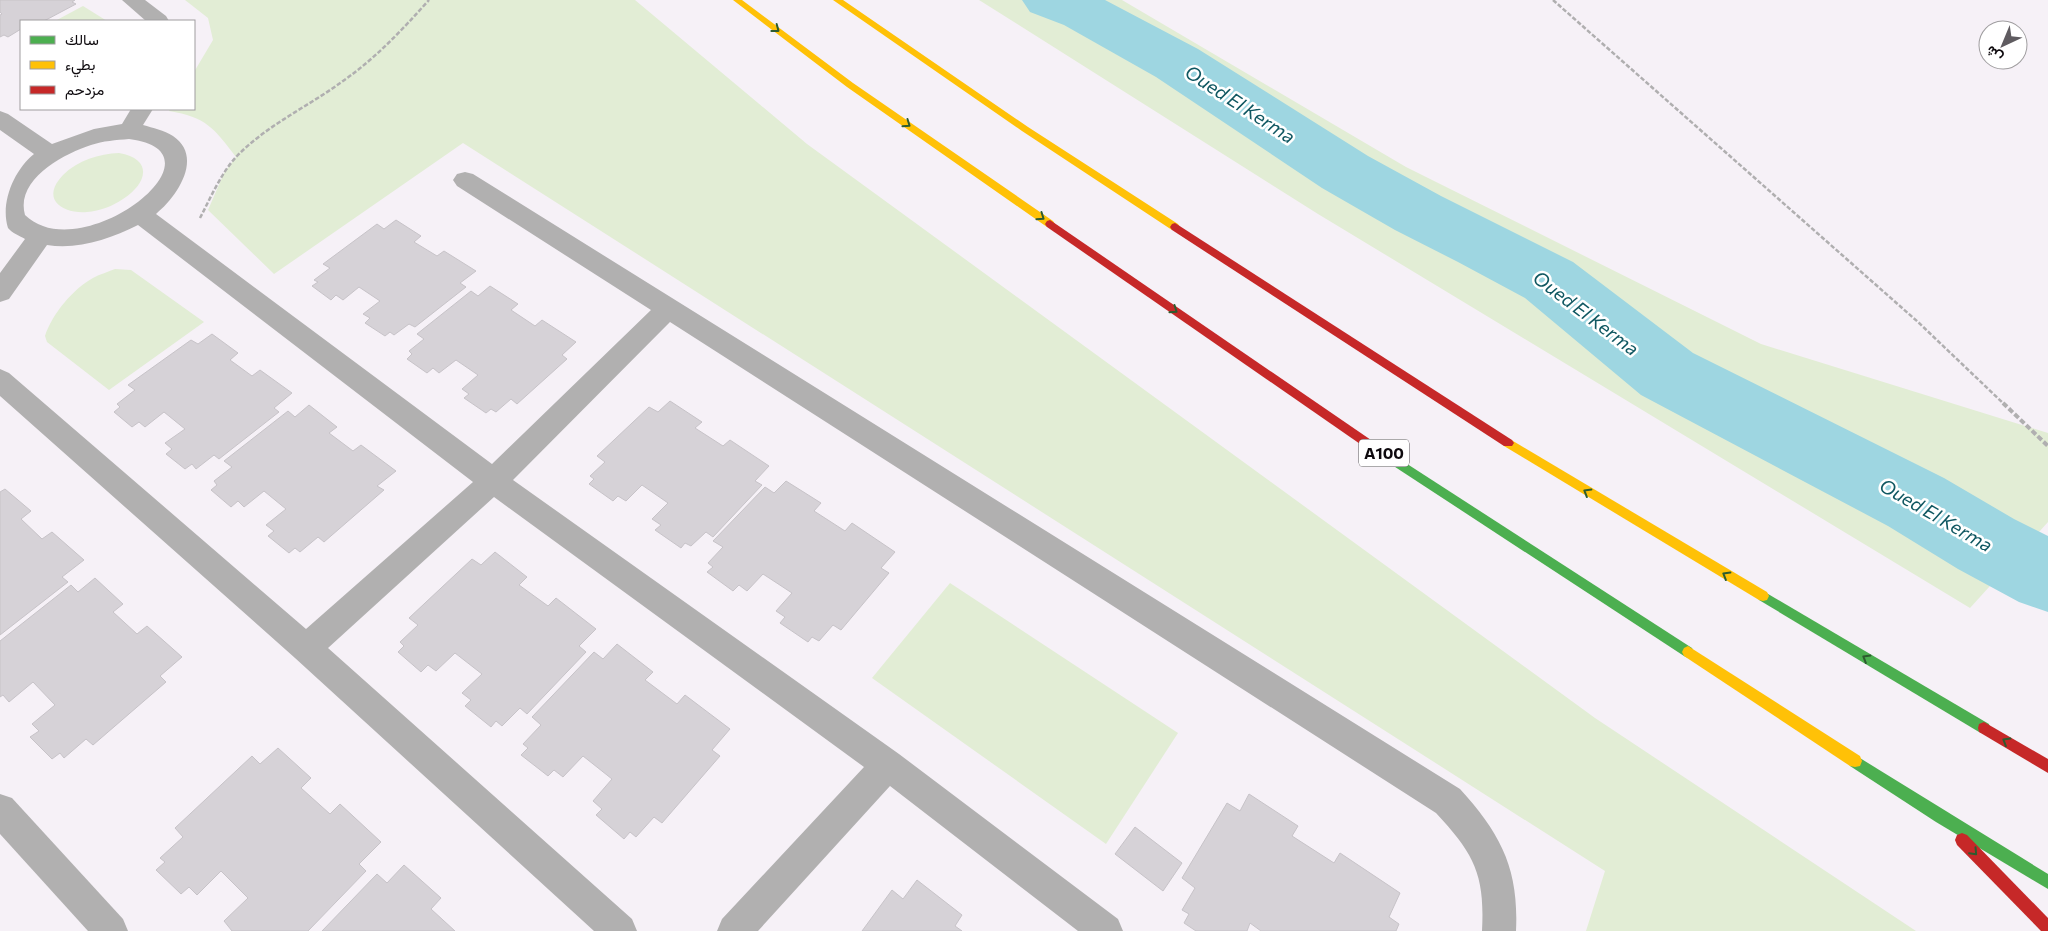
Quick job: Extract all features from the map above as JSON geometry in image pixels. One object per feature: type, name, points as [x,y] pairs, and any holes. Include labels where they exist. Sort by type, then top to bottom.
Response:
[{"type":"highway","name":"A100","points":[[737,0],[850,84],[1329,418],[1941,817],[2048,882]]},
{"type":"highway","points":[[837,0],[1025,129],[1535,461],[2048,766]]},
{"type":"highway","points":[[1941,817],[2048,928]]},
{"type":"street","points":[[132,0],[158,20]]},
{"type":"street","points":[[129,131],[141,110]]},
{"type":"street","points":[[0,119],[50,154]]},
{"type":"street","points":[[129,131],[147,133],[161,139],[171,147],[176,159],[175,172],[168,186],[140,214],[116,227],[89,235],[63,239],[40,236],[25,230],[15,221],[11,209],[13,195],[21,181],[50,154],[68,144],[89,137],[109,132],[129,131]]},
{"type":"street","points":[[466,180],[1448,800],[1469,822],[1486,848],[1495,870],[1502,907],[1499,931]]},
{"type":"street","points":[[140,214],[493,481],[888,765],[1106,931]]},
{"type":"street","points":[[0,292],[40,236]]},
{"type":"street","points":[[306,648],[493,481],[668,308]]},
{"type":"street","points":[[0,380],[306,648],[620,931]]},
{"type":"street","points":[[734,931],[888,765]]},
{"type":"street","points":[[0,810],[111,931]]},
{"type":"path","points":[[183,246],[224,173],[236,157],[259,136],[344,81],[380,52],[429,0]]},
{"type":"path","points":[[1553,0],[1918,322],[2048,446]]},
{"type":"green space","points":[[185,0],[635,0],[807,144],[1595,718],[1916,931],[1586,931],[1605,871],[463,143],[274,274],[208,210],[224,173],[236,157],[208,125],[192,117],[169,111],[195,110],[195,70],[213,40],[208,18]]},
{"type":"green space","points":[[979,0],[1122,0],[1406,167],[1761,344],[2048,433],[2048,522],[1970,608],[1318,214]]},
{"type":"green space","points":[[83,6],[105,20],[57,20]]},
{"type":"green space","points":[[119,153],[130,156],[142,166],[142,179],[131,193],[111,206],[87,212],[62,208],[57,203],[54,198],[56,184],[75,165],[89,159]]},
{"type":"green space","points":[[115,269],[131,270],[204,322],[109,390],[47,342],[45,336],[58,311],[71,295],[93,278]]},
{"type":"green space","points":[[950,583],[1178,733],[1106,844],[872,678]]},
{"type":"building","points":[[0,0],[75,0],[72,2],[76,4],[46,20],[20,20],[20,30],[8,37],[4,35],[0,37],[0,15],[2,14],[0,12]]},
{"type":"building","points":[[396,220],[421,236],[414,242],[437,256],[444,251],[476,271],[460,283],[466,287],[415,327],[409,324],[394,335],[390,332],[385,336],[365,323],[370,318],[363,314],[380,301],[359,287],[343,300],[336,295],[331,300],[312,286],[318,282],[314,280],[330,268],[323,264],[377,224],[384,229]]},
{"type":"building","points":[[490,286],[518,304],[511,310],[535,326],[542,320],[576,342],[562,355],[567,359],[517,404],[511,399],[496,412],[491,409],[486,413],[464,398],[469,394],[462,389],[478,375],[456,360],[439,373],[433,368],[427,373],[407,359],[412,354],[409,351],[424,339],[417,334],[471,291],[478,296]]},
{"type":"building","points":[[212,334],[238,353],[230,360],[252,376],[260,370],[292,393],[274,408],[279,412],[219,459],[214,455],[196,469],[192,464],[185,469],[166,454],[172,449],[165,443],[185,429],[164,412],[145,427],[139,422],[132,427],[114,412],[120,407],[117,404],[135,390],[128,385],[191,340],[198,344]]},
{"type":"building","points":[[670,401],[702,422],[695,428],[723,446],[730,440],[769,466],[755,481],[762,485],[713,537],[706,532],[691,546],[685,543],[681,548],[655,530],[661,525],[652,519],[668,503],[642,485],[626,501],[618,496],[613,501],[589,484],[594,479],[590,476],[605,462],[597,456],[649,407],[658,412]]},
{"type":"building","points":[[309,405],[337,427],[329,433],[353,451],[361,445],[396,471],[377,486],[384,490],[324,542],[318,537],[300,552],[295,548],[289,553],[268,536],[274,531],[266,525],[286,509],[264,491],[244,507],[238,501],[231,507],[211,490],[217,485],[214,481],[232,467],[224,461],[288,411],[295,417]]},
{"type":"building","points":[[786,481],[821,503],[814,511],[845,531],[852,523],[895,552],[881,568],[889,573],[841,630],[833,625],[819,641],[812,637],[808,642],[780,623],[785,617],[776,611],[792,593],[763,574],[747,591],[739,585],[733,591],[707,572],[713,567],[708,563],[723,547],[713,541],[765,487],[774,493]]},
{"type":"building","points":[[5,489],[31,511],[21,519],[42,539],[52,532],[84,560],[62,577],[68,582],[0,635],[0,492]]},
{"type":"building","points":[[495,552],[527,577],[519,585],[548,606],[556,598],[596,629],[579,646],[586,652],[527,714],[520,708],[502,726],[496,721],[491,727],[465,706],[471,700],[462,693],[482,674],[455,653],[436,671],[428,665],[421,672],[398,652],[404,646],[400,642],[418,625],[409,618],[472,559],[481,565]]},
{"type":"building","points":[[95,578],[123,604],[113,612],[137,634],[147,626],[182,657],[160,676],[166,682],[93,745],[86,739],[64,758],[60,753],[52,759],[30,737],[39,731],[32,724],[55,705],[33,682],[9,702],[3,695],[0,697],[0,641],[71,585],[78,592]]},
{"type":"building","points":[[617,644],[653,672],[645,680],[677,704],[685,695],[730,729],[712,750],[720,756],[662,823],[654,817],[636,837],[630,832],[624,839],[596,815],[602,809],[593,801],[612,779],[583,756],[563,777],[554,770],[548,776],[521,755],[528,748],[523,744],[541,725],[532,717],[594,652],[603,659]]},
{"type":"building","points":[[278,748],[311,778],[301,788],[330,814],[340,804],[381,842],[359,864],[366,871],[308,931],[232,931],[224,921],[248,898],[221,871],[197,895],[189,887],[181,894],[156,870],[165,862],[160,858],[183,837],[175,828],[252,756],[260,764]]},
{"type":"building","points":[[1249,794],[1298,826],[1292,836],[1334,863],[1340,853],[1400,893],[1389,917],[1399,924],[1396,931],[1261,931],[1250,923],[1247,931],[1196,931],[1184,923],[1189,914],[1182,910],[1195,888],[1182,878],[1227,803],[1240,811]]},
{"type":"building","points":[[1135,827],[1182,863],[1163,891],[1115,854]]},
{"type":"building","points":[[404,865],[441,898],[431,909],[455,931],[322,931],[377,874],[387,883]]},
{"type":"building","points":[[917,880],[962,915],[955,926],[962,931],[862,931],[892,890],[903,899]]},
{"type":"waterway","name":"Oued El Kerma","points":[[1050,0],[1084,12],[1177,63],[1345,172],[1418,213],[1482,244],[1549,280],[1667,374],[1916,502],[1986,544],[2048,576]]},
{"type":"traffic: fast","points":[[1367,443],[1688,652]]},
{"type":"traffic: fast","points":[[1763,596],[1984,728]]},
{"type":"traffic: fast","points":[[1855,761],[1941,817],[2048,882]]},
{"type":"traffic: slow","points":[[737,0],[850,85],[1050,224]]},
{"type":"traffic: slow","points":[[837,0],[1025,129],[1175,227]]},
{"type":"traffic: slow","points":[[1508,443],[1763,596]]},
{"type":"traffic: slow","points":[[1688,652],[1855,761]]},
{"type":"traffic: jam","points":[[1050,224],[1367,443]]},
{"type":"traffic: jam","points":[[1175,227],[1508,443]]},
{"type":"traffic: jam","points":[[1984,728],[2048,766]]},
{"type":"traffic: jam","points":[[1962,840],[2048,928]]}]
